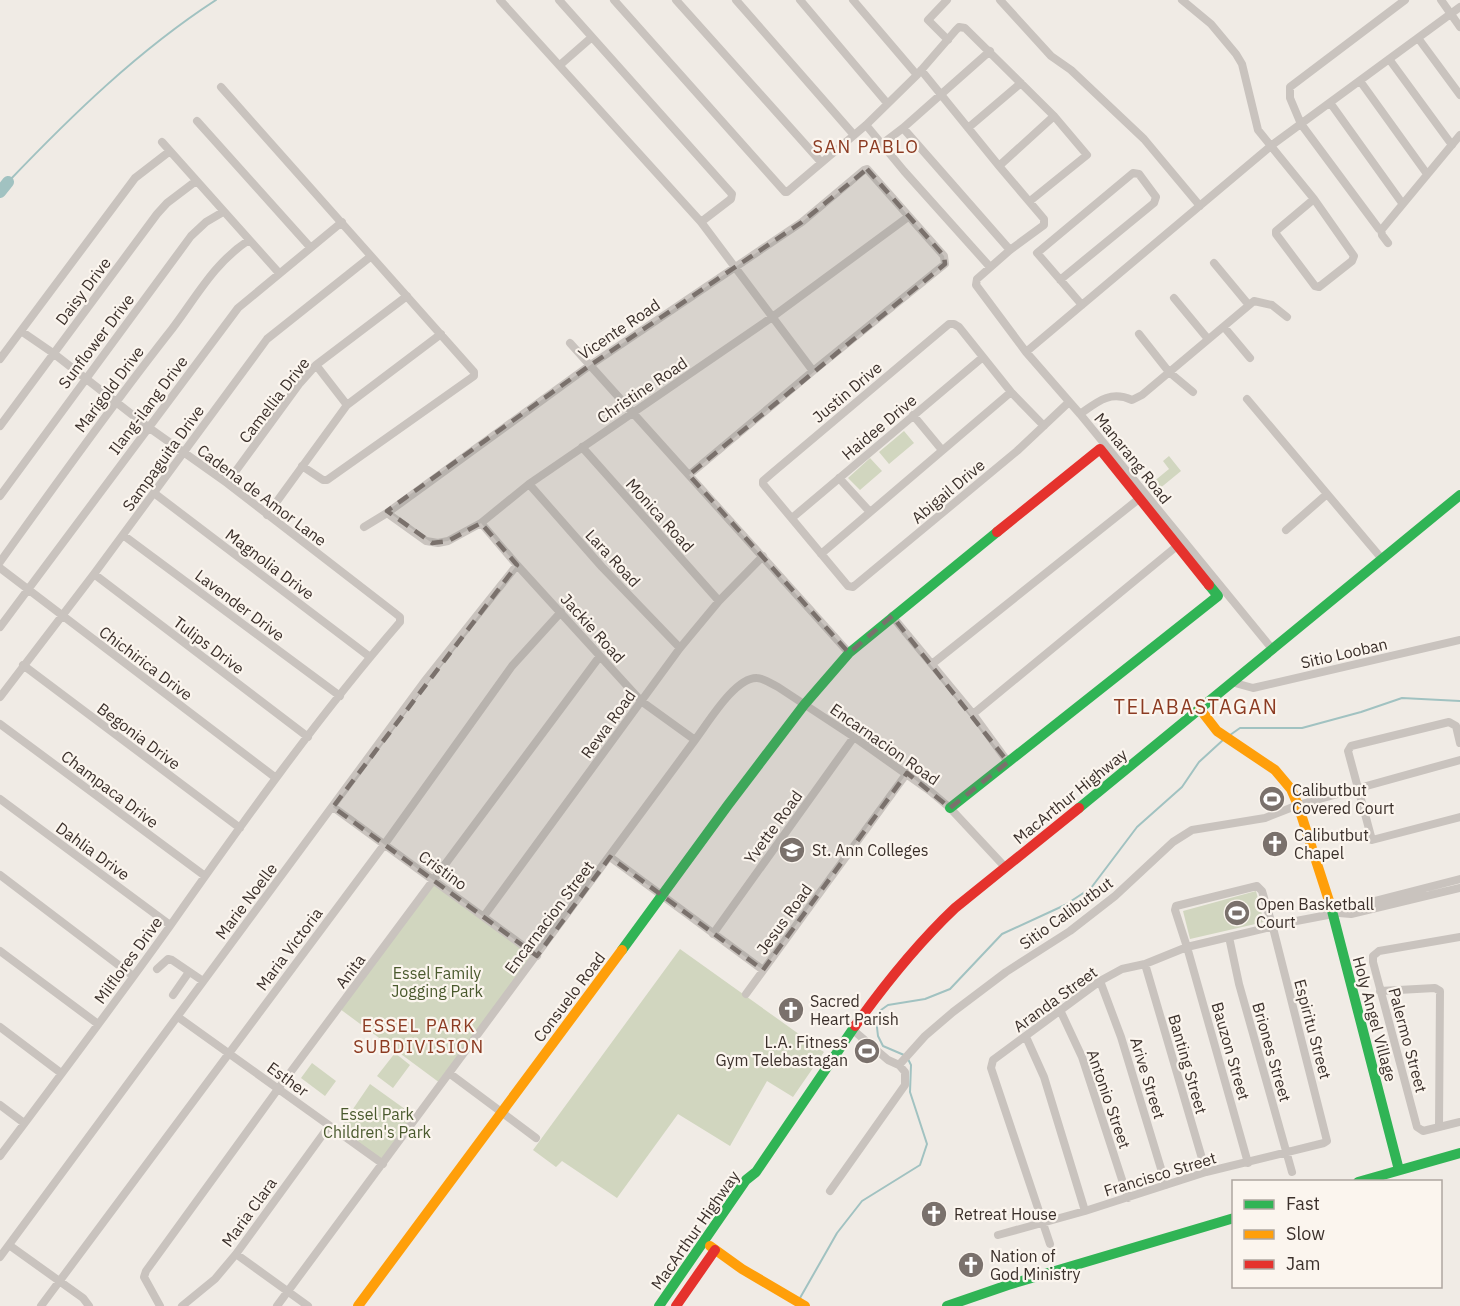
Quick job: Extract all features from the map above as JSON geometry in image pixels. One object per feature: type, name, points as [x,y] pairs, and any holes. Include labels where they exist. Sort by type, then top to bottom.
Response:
[{"type":"main road","name":"Consuelo Road","points":[[358,1306],[728,805],[804,705],[849,652],[1100,449],[1140,498]]},
{"type":"main road","name":"MacArthur Highway","points":[[668,1306],[710,1246],[746,1180],[756,1172],[908,954],[946,916],[1460,495]]},
{"type":"main road","points":[[950,808],[1218,596],[1140,498]]},
{"type":"main road","name":"Holy Angel Village","points":[[1200,709],[1217,731],[1275,770],[1291,789],[1298,805],[1335,914],[1399,1170]]},
{"type":"main road","points":[[1365,1180],[1460,1153]]},
{"type":"main road","points":[[947,1306],[1008,1285],[1232,1218]]},
{"type":"main road","name":"MacArthur Highway","points":[[659,1306],[710,1246]]},
{"type":"main road","points":[[676,1306],[710,1246],[742,1269],[804,1305]]},
{"type":"street","points":[[500,0],[701,222],[813,371]]},
{"type":"street","points":[[559,0],[732,194],[731,199],[701,222]]},
{"type":"street","points":[[676,0],[821,162]]},
{"type":"street","points":[[736,0],[854,135]]},
{"type":"street","points":[[800,0],[887,103]]},
{"type":"street","points":[[853,0],[940,94],[1030,201],[1044,219],[1044,225],[990,267],[866,125]]},
{"type":"street","points":[[947,0],[928,20],[948,40]]},
{"type":"street","points":[[1000,0],[1051,56],[1071,70],[1144,139],[1200,206]]},
{"type":"street","points":[[1182,0],[1211,24],[1236,54],[1242,64],[1258,130],[1314,199],[1354,255],[1352,261],[1319,287],[1315,286],[1276,233],[1314,199]]},
{"type":"street","points":[[1382,228],[1377,229],[1301,124],[1290,98],[1290,87],[1405,0]]},
{"type":"street","points":[[1441,0],[1460,27]]},
{"type":"street","points":[[619,2],[785,192],[791,190],[866,125],[919,73],[959,27],[965,28],[1054,116],[1087,155],[1030,201]]},
{"type":"street","points":[[1026,352],[1272,145],[1331,104],[1460,7]]},
{"type":"street","points":[[560,65],[592,37]]},
{"type":"street","points":[[1418,38],[1460,95]]},
{"type":"street","points":[[882,144],[990,51]]},
{"type":"street","points":[[1389,59],[1452,145]]},
{"type":"street","points":[[1360,81],[1427,174]]},
{"type":"street","points":[[968,128],[1021,82]]},
{"type":"street","points":[[221,87],[474,372],[474,376],[327,480],[322,480],[303,466]]},
{"type":"street","points":[[1331,104],[1402,204]]},
{"type":"street","points":[[999,166],[1054,116]]},
{"type":"street","points":[[197,121],[310,248]]},
{"type":"street","points":[[903,128],[1010,250]]},
{"type":"street","points":[[1388,243],[1382,235],[1382,228],[1460,135]]},
{"type":"street","points":[[162,142],[279,273]]},
{"type":"street","points":[[0,359],[135,178],[170,151]]},
{"type":"street","name":"Vicente Road","points":[[364,527],[387,513],[589,366],[802,222],[864,170],[867,169],[908,216]]},
{"type":"street","points":[[1060,280],[1154,203],[1156,197],[1139,174],[1134,173],[1038,251],[1037,254],[1082,305]]},
{"type":"street","name":"Daisy Drive","points":[[0,426],[157,214],[167,203],[196,182]]},
{"type":"street","name":"Sunflower Drive","points":[[0,496],[191,236],[223,212]]},
{"type":"street","points":[[689,475],[945,264],[944,256],[908,216]]},
{"type":"street","name":"Christine Road","points":[[387,513],[432,543],[448,541],[481,523],[529,484],[771,318],[908,216]]},
{"type":"street","name":"Ilang-ilang Drive","points":[[0,627],[238,308],[342,222]]},
{"type":"street","name":"Marigold Drive","points":[[0,562],[115,402],[219,264],[232,251],[249,240]]},
{"type":"street","name":"Sampaguita Drive","points":[[0,697],[63,616],[267,339],[370,257]]},
{"type":"street","points":[[1214,263],[1248,304]]},
{"type":"street","name":"Manarang Road","points":[[990,267],[975,282],[1026,352],[1080,414],[1273,650]]},
{"type":"street","name":"Camellia Drive","points":[[227,483],[300,383],[316,365],[406,296]]},
{"type":"street","points":[[1174,298],[1208,339]]},
{"type":"street","points":[[1080,414],[1100,400],[1116,395],[1135,400],[1254,301],[1266,302],[1278,308],[1287,317]]},
{"type":"street","name":"Justin Drive","points":[[792,518],[764,487],[763,481],[771,474],[949,324],[959,327],[983,357]]},
{"type":"street","points":[[1224,327],[1250,358]]},
{"type":"street","name":"Cadena de Amor Lane","points":[[21,331],[148,427],[227,483],[400,617]]},
{"type":"street","points":[[267,515],[347,405],[441,334]]},
{"type":"street","points":[[1139,334],[1169,372],[1193,392]]},
{"type":"street","points":[[570,343],[849,652]]},
{"type":"street","points":[[983,357],[1011,392],[1044,426]]},
{"type":"street","name":"Haidee Drive","points":[[792,518],[983,357]]},
{"type":"street","points":[[316,365],[347,405]]},
{"type":"street","points":[[792,518],[821,554],[1011,392]]},
{"type":"street","points":[[1247,399],[1382,559]]},
{"type":"street","name":"Abigail Drive","points":[[821,554],[850,587],[859,582],[1017,451],[1069,402]]},
{"type":"street","points":[[913,416],[942,450]]},
{"type":"street","name":"Monica Road","points":[[582,447],[719,601]]},
{"type":"street","points":[[839,478],[870,512]]},
{"type":"street","name":"Lara Road","points":[[529,484],[602,567],[680,648]]},
{"type":"street","name":"Magnolia Drive","points":[[154,493],[370,657]]},
{"type":"street","points":[[1286,530],[1328,494]]},
{"type":"street","points":[[932,664],[1140,498]]},
{"type":"street","name":"Jackie Road","points":[[481,523],[641,701],[695,740]]},
{"type":"street","name":"Lavender Drive","points":[[123,534],[340,696]]},
{"type":"street","points":[[973,714],[1177,546]]},
{"type":"street","name":"Rewa Road","points":[[484,916],[680,648],[719,601],[763,556]]},
{"type":"street","name":"Marie Noelle","points":[[0,1257],[424,682],[518,565]]},
{"type":"street","name":"Chichirica Drive","points":[[0,568],[276,778]]},
{"type":"street","name":"Tulips Drive","points":[[94,574],[308,738]]},
{"type":"street","name":"Maria Victoria","points":[[41,1306],[384,845],[512,666],[561,612]]},
{"type":"street","points":[[892,616],[973,714],[1008,762]]},
{"type":"street","name":"Milflores Drive","points":[[0,1156],[276,778],[400,622],[400,617]]},
{"type":"street","name":"Sitio Looban","points":[[1233,683],[1253,688],[1460,640]]},
{"type":"street","name":"Anita","points":[[160,1306],[144,1277],[146,1271],[278,1089],[600,656]]},
{"type":"street","name":"Begonia Drive","points":[[23,665],[240,828]]},
{"type":"street","name":"Encarnacion Road","points":[[734,689],[745,679],[759,677],[778,687],[907,773],[950,808],[1005,867]]},
{"type":"street","name":"Encarnacion Street","points":[[277,1306],[734,689]]},
{"type":"street","points":[[1460,743],[1456,726],[1449,722],[1351,746],[1348,751],[1372,840],[1460,817]]},
{"type":"street","name":"Champaca Drive","points":[[0,724],[205,876]]},
{"type":"street","name":"Yvette Road","points":[[713,934],[854,737]]},
{"type":"street","name":"Sitio Calibutbut","points":[[901,1063],[925,1036],[953,1012],[1006,972],[1070,931],[1115,896],[1165,849],[1192,830],[1265,818],[1298,805],[1460,760]]},
{"type":"street","name":"Jesus Road","points":[[746,994],[907,773]]},
{"type":"street","name":"Dahlia Drive","points":[[0,799],[170,925]]},
{"type":"street","name":"Cristino","points":[[333,807],[537,956]]},
{"type":"street","points":[[610,857],[763,970]]},
{"type":"street","points":[[0,875],[133,976]]},
{"type":"street","name":"Aranda Street","points":[[1335,914],[1347,908],[1460,879]]},
{"type":"street","name":"Espiritu Street","points":[[1187,947],[1175,915],[1176,906],[1257,886],[1262,891],[1327,1137]]},
{"type":"street","name":"Aranda Street","points":[[1050,1244],[991,1068],[993,1060],[1100,981],[1122,969],[1145,964],[1187,947],[1291,922],[1335,914],[1351,914],[1458,888]]},
{"type":"street","name":"Palermo Street","points":[[1439,1127],[1423,1131],[1417,1127],[1373,962],[1374,956],[1379,951],[1460,937]]},
{"type":"street","name":"Briones Street","points":[[1229,938],[1239,984],[1292,1172]]},
{"type":"street","name":"Bauzon Street","points":[[1187,947],[1248,1163]]},
{"type":"street","points":[[0,951],[98,1024]]},
{"type":"street","points":[[157,969],[168,959],[203,981]]},
{"type":"street","name":"Banting Street","points":[[1145,964],[1206,1172]]},
{"type":"street","points":[[173,995],[189,972]]},
{"type":"street","name":"Arive Street","points":[[1100,981],[1121,1037],[1166,1185]]},
{"type":"street","points":[[1380,991],[1435,988],[1440,991],[1439,1127],[1460,1122]]},
{"type":"street","name":"Antonio Street","points":[[1060,1010],[1082,1058],[1128,1197]]},
{"type":"street","name":"Esther","points":[[178,1017],[383,1164]]},
{"type":"street","points":[[0,1027],[61,1073]]},
{"type":"street","points":[[830,1191],[898,1096],[906,1076],[901,1063],[888,1060],[853,1030]]},
{"type":"street","points":[[1026,1037],[1044,1077],[1085,1211]]},
{"type":"street","points":[[449,1073],[536,1138]]},
{"type":"street","points":[[0,1105],[24,1123]]},
{"type":"street","name":"Maria Clara","points":[[182,1306],[215,1279],[236,1254],[329,1126]]},
{"type":"street","name":"Francisco Street","points":[[998,1235],[1085,1211],[1206,1172],[1324,1143],[1327,1137]]},
{"type":"street","points":[[9,1245],[83,1298],[89,1306]]},
{"type":"street","points":[[236,1254],[308,1306]]},
{"type":"highlighted area","points":[[867,169],[944,256],[945,264],[689,475],[849,653],[892,616],[1008,762],[950,808],[907,773],[763,970],[610,857],[537,956],[333,807],[517,565],[481,523],[448,541],[432,543],[387,511],[589,366],[802,222]]},
{"type":"green space","points":[[904,431],[914,443],[889,464],[879,452]]},
{"type":"green space","points":[[1169,456],[1181,471],[1153,494],[1147,487],[1169,469],[1163,461]]},
{"type":"green space","points":[[870,458],[882,471],[860,490],[848,478]]},
{"type":"green space","name":"Essel Family Jogging Park","points":[[434,883],[533,957],[440,1083],[340,1009]]},
{"type":"green space","points":[[1256,891],[1264,922],[1190,939],[1183,911]]},
{"type":"green space","points":[[680,949],[824,1052],[793,1097],[767,1081],[730,1146],[678,1114],[617,1198],[562,1161],[556,1167],[533,1150]]},
{"type":"green space","points":[[395,1053],[410,1065],[393,1088],[377,1076]]},
{"type":"green space","points":[[312,1063],[336,1081],[325,1096],[301,1078]]},
{"type":"green space","name":"Essel Park Children's Park","points":[[370,1084],[416,1117],[382,1162],[338,1131]]},
{"type":"waterway","points":[[8,182],[57,132],[133,62],[216,0]]},
{"type":"waterway","points":[[0,192],[8,182]]},
{"type":"waterway","points":[[1230,735],[1240,728],[1302,728],[1402,698],[1460,701]]},
{"type":"waterway","points":[[904,1055],[883,1046],[878,1036],[876,1019],[881,1010],[888,1005],[925,999],[950,989],[1002,934],[1065,905],[1091,888],[1137,827],[1182,787],[1199,762],[1223,740]]},
{"type":"waterway","points":[[800,1298],[837,1233],[862,1201],[920,1165],[927,1144],[910,1092],[911,1065],[908,1059]]},
{"type":"traffic: fast","points":[[1079,808],[1460,495]]},
{"type":"traffic: fast","points":[[622,950],[804,705],[849,653],[997,532]]},
{"type":"traffic: fast","points":[[950,808],[1218,596],[1209,585]]},
{"type":"traffic: fast","points":[[1331,907],[1399,1170]]},
{"type":"traffic: fast","points":[[659,1306],[746,1180],[756,1172],[855,1026]]},
{"type":"traffic: fast","points":[[1365,1180],[1460,1153]]},
{"type":"traffic: fast","points":[[947,1306],[1008,1285],[1232,1219]]},
{"type":"traffic: slow","points":[[1200,709],[1217,731],[1275,770],[1291,789],[1331,907]]},
{"type":"traffic: slow","points":[[358,1306],[622,950]]},
{"type":"traffic: slow","points":[[710,1246],[742,1269],[805,1306]]},
{"type":"traffic: jam","points":[[997,532],[1100,449],[1209,585]]},
{"type":"traffic: jam","points":[[855,1026],[902,965],[955,908],[1079,808]]},
{"type":"traffic: jam","points":[[676,1306],[715,1250]]},
{"type":"place","name":"Calibutbut Covered Court","points":[[1272,799]]},
{"type":"place","name":"Calibutbut Chapel","points":[[1275,844]]},
{"type":"place","name":"St. Ann Colleges","points":[[792,850]]},
{"type":"place","name":"Open Basketball Court","points":[[1237,913]]},
{"type":"place","name":"Sacred Heart Parish","points":[[791,1010]]},
{"type":"place","name":"L.A. Fitness Gym Telebastagan","points":[[867,1051]]},
{"type":"place","name":"Retreat House","points":[[934,1214]]},
{"type":"place","name":"Nation of God Ministry","points":[[971,1265]]},
{"type":"district","name":"SAN PABLO","points":[[866,147]]},
{"type":"district","name":"TELABASTAGAN","points":[[1196,707]]},
{"type":"district","name":"ESSEL PARK SUBDIVISION","points":[[419,1036]]}]
